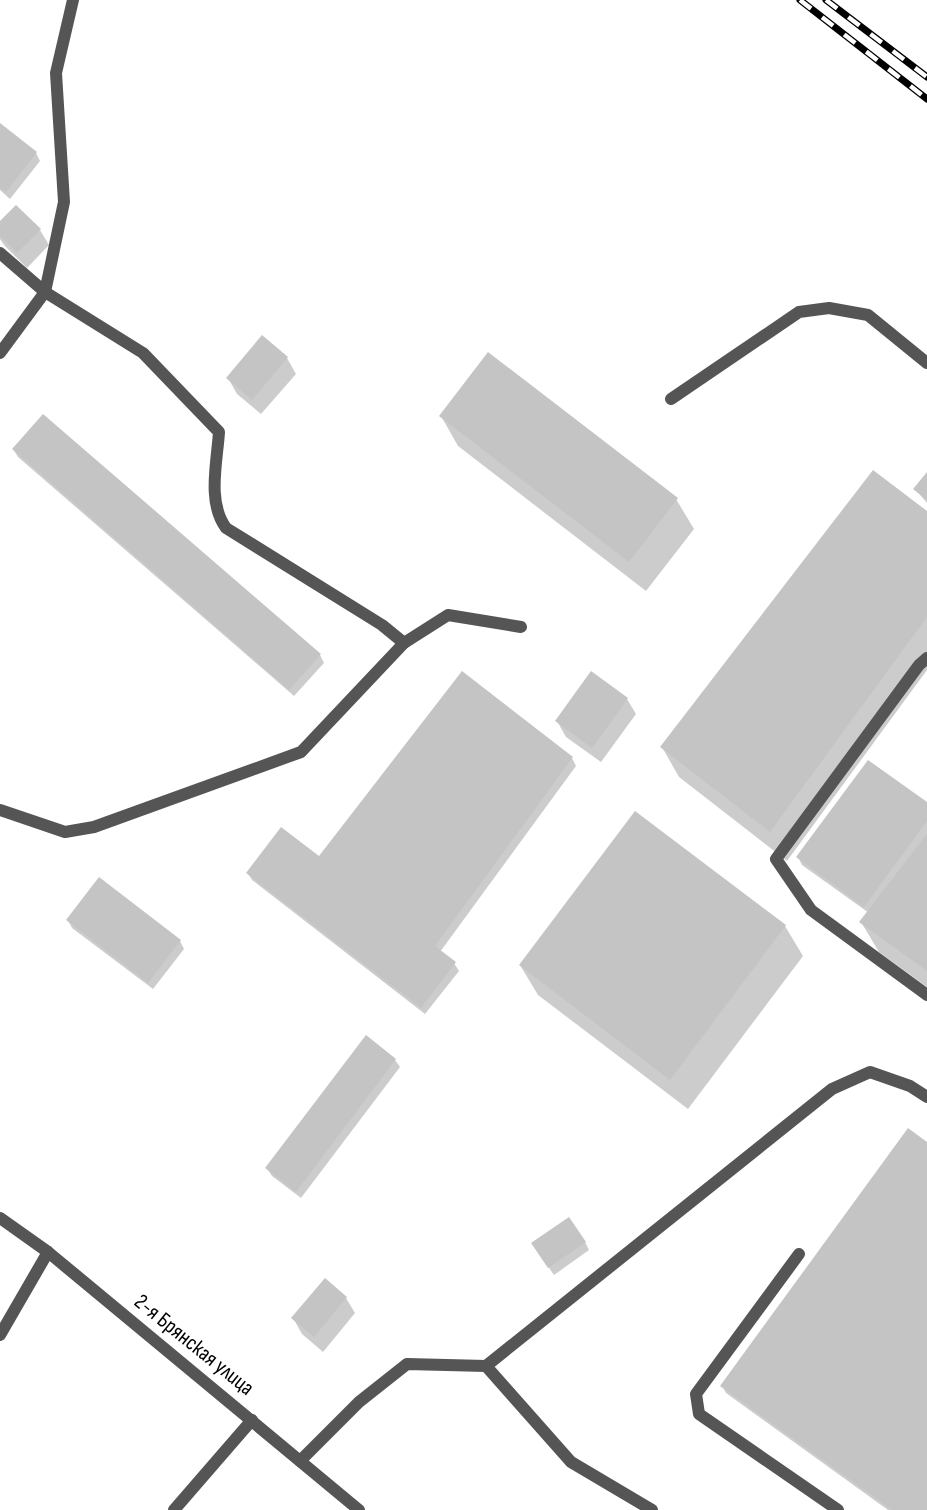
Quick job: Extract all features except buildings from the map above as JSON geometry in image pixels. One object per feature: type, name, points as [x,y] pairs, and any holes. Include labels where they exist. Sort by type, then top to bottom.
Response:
[{"type":"street","points":[[0,353],[45,292],[64,202],[56,73],[73,0]]},
{"type":"street","points":[[0,253],[45,292],[143,353],[219,432],[215,500],[217,515],[226,528],[382,625],[404,643]]},
{"type":"street","points":[[671,399],[799,312],[829,308],[867,315],[927,363]]},
{"type":"street","points":[[0,810],[65,832],[94,826],[301,752],[404,643],[448,615],[521,627]]},
{"type":"street","points":[[927,658],[919,665],[776,859],[812,910],[927,995]]},
{"type":"street","points":[[300,1461],[359,1402],[407,1364],[486,1366],[832,1089],[870,1072],[910,1086],[927,1097]]},
{"type":"street","name":"2-я Брянская улица","points":[[0,1218],[48,1252],[359,1510]]},
{"type":"street","points":[[0,1335],[48,1252]]},
{"type":"street","points":[[799,1254],[696,1394],[699,1414],[838,1510]]},
{"type":"street","points":[[486,1366],[571,1462],[652,1510]]},
{"type":"street","points":[[174,1510],[252,1420]]},
{"type":"railway","points":[[800,0],[927,99]]},
{"type":"railway","points":[[826,0],[927,77]]}]
